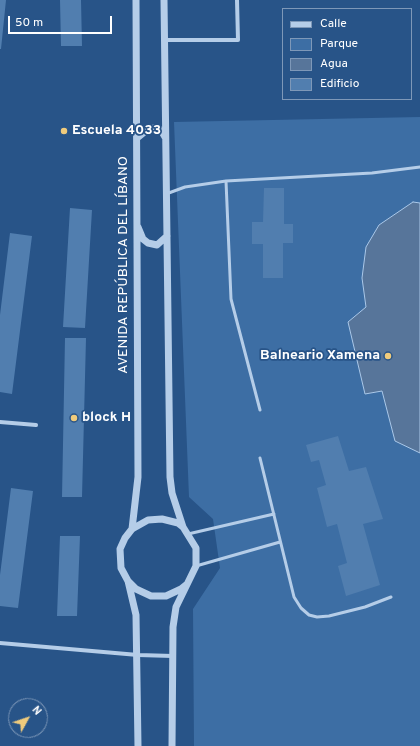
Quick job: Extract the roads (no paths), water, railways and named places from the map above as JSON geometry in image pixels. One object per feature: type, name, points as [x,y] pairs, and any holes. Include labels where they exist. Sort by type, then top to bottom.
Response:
[{"type":"street","name":"AVENIDA REPÚBLICA DEL LÍBANO","points":[[132,529],[138,477],[136,0]]},
{"type":"street","points":[[164,0],[163,40],[170,477],[172,493],[183,526],[196,548],[196,566],[176,607],[173,656],[172,746]]},
{"type":"street","points":[[163,40],[238,40],[237,0]]},
{"type":"street","points":[[137,138],[148,129],[156,128],[161,130],[165,137]]},
{"type":"street","points":[[137,225],[143,238],[148,243],[157,245],[167,236]]},
{"type":"street","points":[[0,422],[36,425]]},
{"type":"street","points":[[138,746],[138,656],[136,615],[128,581],[121,568],[120,550],[125,538],[132,529],[148,520],[162,519],[178,523],[183,526]]},
{"type":"street","points":[[128,581],[136,589],[151,596],[166,596],[181,589],[187,584]]},
{"type":"street","points":[[0,643],[138,656],[173,656]]},
{"type":"lane","points":[[166,194],[185,187],[226,181],[372,173],[420,168]]},
{"type":"lane","points":[[226,181],[231,299],[260,410]]},
{"type":"lane","points":[[260,458],[294,597],[301,608],[309,615],[317,617],[329,616],[366,607],[392,597]]},
{"type":"lane","points":[[188,534],[274,514]]},
{"type":"lane","points":[[196,566],[280,542]]},
{"type":"water","name":"Balneario Xamena","points":[[413,202],[420,203],[420,453],[395,441],[382,391],[365,394],[348,322],[366,307],[362,278],[366,247],[379,225]]},
{"type":"place","name":"Escuela 4033","points":[[64,131]]},
{"type":"place","name":"Balneario Xamena","points":[[388,356]]},
{"type":"place","name":"block H","points":[[74,418]]}]
